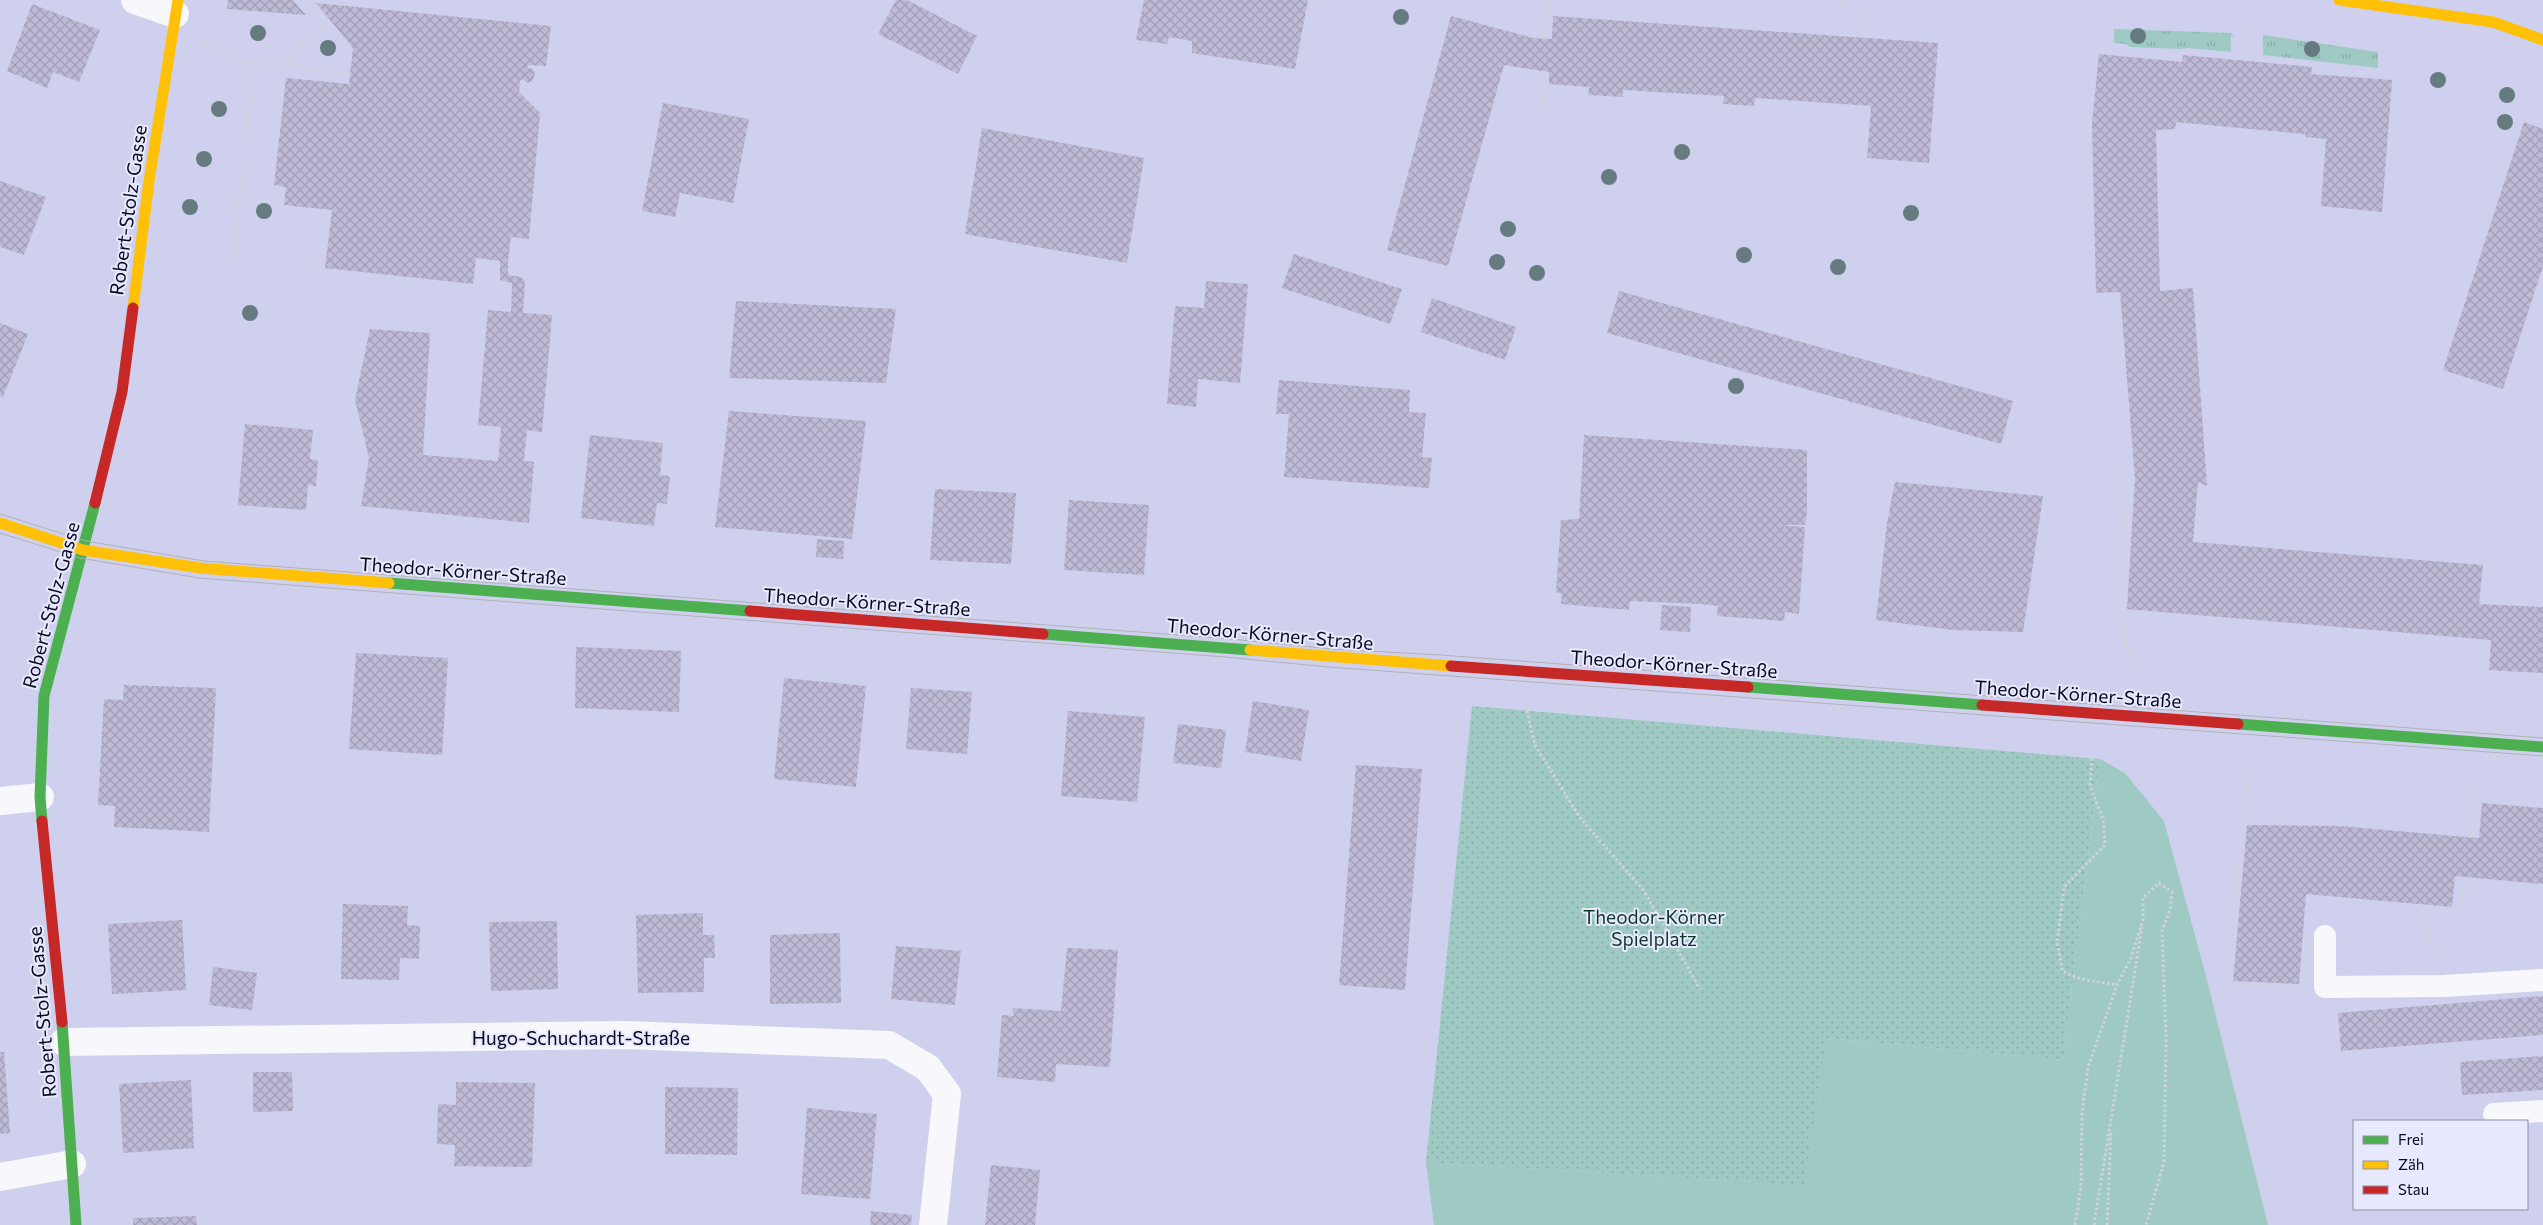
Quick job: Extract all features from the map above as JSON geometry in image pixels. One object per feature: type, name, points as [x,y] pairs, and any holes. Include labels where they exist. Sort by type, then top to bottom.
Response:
[{"type":"main road","points":[[2339,0],[2493,22],[2543,40]]},
{"type":"main road","name":"Robert-Stolz-Gasse","points":[[76,1225],[64,1042],[40,797],[44,696],[122,392],[149,181],[176,7]]},
{"type":"main road","name":"Theodor-Körner-Straße","points":[[0,523],[83,550],[200,568],[1228,648],[1331,658],[1533,671],[2543,747]]},
{"type":"street","points":[[135,0],[176,7]]},
{"type":"street","points":[[0,801],[40,797]]},
{"type":"street","name":"Hugo-Schuchardt-Straße","points":[[64,1042],[624,1035],[889,1045],[928,1068],[947,1094],[933,1225]]},
{"type":"street","points":[[0,1177],[72,1164]]},
{"type":"lane","points":[[2324,936],[2325,987],[2444,986],[2543,980]]},
{"type":"lane","points":[[2494,1114],[2543,1111]]},
{"type":"path","points":[[282,64],[326,24],[304,0]]},
{"type":"path","points":[[1314,0],[1326,5]]},
{"type":"path","points":[[1542,39],[1552,0]]},
{"type":"path","points":[[1843,0],[1843,5]]},
{"type":"path","points":[[1866,38],[1868,6]]},
{"type":"path","points":[[2250,61],[2251,29]]},
{"type":"path","points":[[203,44],[250,62],[282,64],[350,75]]},
{"type":"path","points":[[234,263],[250,92],[250,62]]},
{"type":"path","points":[[1539,71],[1538,77],[1546,107]]},
{"type":"path","points":[[302,272],[328,244]]},
{"type":"path","points":[[2114,464],[2128,486],[2120,612],[2133,672]]},
{"type":"path","points":[[1528,703],[1527,711],[1535,745],[1580,818],[1644,891],[1700,989]]},
{"type":"path","points":[[2092,758],[2090,786],[2103,819],[2105,846],[2064,887],[2057,943],[2063,972],[2082,979],[2117,985]]},
{"type":"path","points":[[2249,769],[2227,984],[2325,987]]},
{"type":"path","points":[[2470,838],[2476,785]]},
{"type":"path","points":[[2420,910],[2459,911],[2466,877]]},
{"type":"path","points":[[2094,1225],[2123,1039],[2135,980],[2143,920],[2142,898],[2159,882],[2172,892],[2170,910],[2162,931],[2166,1040],[2164,1162],[2146,1225]]},
{"type":"path","points":[[2418,904],[2444,986]]},
{"type":"path","points":[[2075,1225],[2081,1186],[2082,1113],[2088,1067],[2117,985],[2131,958],[2143,920]]},
{"type":"path","points":[[2107,1225],[2111,1114]]},
{"type":"green space","points":[[2114,29],[2231,33],[2234,36],[2231,36],[2231,52],[2188,48],[2129,47],[2127,44],[2114,43]]},
{"type":"green space","points":[[2263,35],[2378,52],[2378,68],[2263,55]]},
{"type":"green space","name":"Theodor-Körner Spielplatz","points":[[1472,706],[2100,759],[2063,1060],[1826,1038],[1816,1186],[1426,1162]]},
{"type":"green space","points":[[2100,759],[2125,773],[2164,821],[2207,980],[2268,1225],[1434,1225],[1426,1162],[1804,1185],[1826,1038],[2063,1060]]},
{"type":"building","points":[[228,0],[293,0],[306,15],[227,9]]},
{"type":"building","points":[[896,0],[907,0],[977,36],[958,74],[878,34]]},
{"type":"building","points":[[1144,0],[1308,0],[1295,69],[1192,53],[1192,41],[1169,37],[1167,44],[1136,40]]},
{"type":"building","points":[[316,3],[551,26],[546,66],[528,65],[527,68],[533,69],[535,73],[533,80],[528,83],[522,79],[520,81],[519,92],[540,113],[529,239],[511,237],[508,262],[508,275],[521,277],[525,281],[523,313],[552,315],[542,432],[527,430],[524,461],[534,462],[529,523],[361,506],[369,458],[355,400],[370,329],[430,333],[423,455],[498,461],[501,427],[478,425],[488,310],[511,312],[512,283],[500,280],[500,261],[476,258],[473,284],[325,268],[332,210],[284,205],[286,187],[274,185],[286,78],[349,84],[353,48]]},
{"type":"building","points":[[32,4],[100,30],[79,82],[53,72],[47,88],[7,71]]},
{"type":"building","points":[[1451,16],[1533,38],[1552,39],[1553,16],[1938,43],[1929,163],[1867,158],[1871,106],[1755,98],[1754,106],[1723,104],[1724,96],[1623,90],[1623,97],[1588,95],[1589,87],[1549,84],[1549,72],[1504,65],[1448,266],[1387,250]]},
{"type":"building","points":[[2099,54],[2182,62],[2183,55],[2312,67],[2311,74],[2392,80],[2382,212],[2321,206],[2326,139],[2306,137],[2305,134],[2176,122],[2175,129],[2156,130],[2160,291],[2193,288],[2207,486],[2198,482],[2193,542],[2483,565],[2479,604],[2543,607],[2543,673],[2489,670],[2491,640],[2127,609],[2135,478],[2120,292],[2096,293],[2092,123]]},
{"type":"building","points":[[663,103],[749,119],[733,203],[680,193],[675,217],[642,211]]},
{"type":"building","points":[[2524,122],[2543,129],[2543,266],[2503,389],[2443,370]]},
{"type":"building","points":[[982,128],[1144,158],[1127,263],[965,234]]},
{"type":"building","points":[[0,181],[46,197],[24,255],[0,247]]},
{"type":"building","points":[[1294,254],[1402,289],[1390,324],[1282,288]]},
{"type":"building","points":[[1206,281],[1248,284],[1240,383],[1198,379],[1196,407],[1167,404],[1175,306],[1204,308]]},
{"type":"building","points":[[1619,291],[2013,401],[2001,444],[1607,333]]},
{"type":"building","points":[[1432,298],[1516,327],[1505,360],[1421,332]]},
{"type":"building","points":[[736,301],[896,309],[886,383],[729,378]]},
{"type":"building","points":[[0,323],[28,334],[3,397],[0,396]]},
{"type":"building","points":[[1279,380],[1410,390],[1409,412],[1426,413],[1422,457],[1432,458],[1429,488],[1284,477],[1289,414],[1276,414]]},
{"type":"building","points":[[729,411],[866,421],[852,539],[715,527]]},
{"type":"building","points":[[245,424],[313,430],[310,459],[318,460],[316,486],[308,485],[306,510],[238,505]]},
{"type":"building","points":[[590,435],[663,443],[660,475],[670,476],[667,504],[657,503],[654,526],[581,518]]},
{"type":"building","points":[[1584,435],[1807,450],[1807,512],[1805,525],[1779,525],[1805,527],[1799,614],[1785,612],[1784,621],[1717,616],[1718,606],[1701,604],[1630,601],[1629,610],[1561,604],[1562,594],[1556,592],[1561,520],[1579,519]]},
{"type":"building","points":[[1895,482],[2043,496],[2023,632],[1953,630],[1876,620],[1887,523]]},
{"type":"building","points":[[935,489],[1016,493],[1011,564],[930,560]]},
{"type":"building","points":[[1069,500],[1149,505],[1144,575],[1064,570]]},
{"type":"building","points":[[817,539],[844,541],[843,559],[816,557]]},
{"type":"building","points":[[1662,605],[1691,607],[1690,632],[1660,630]]},
{"type":"building","points":[[576,647],[681,651],[679,712],[575,708]]},
{"type":"building","points":[[356,653],[448,658],[442,755],[349,749]]},
{"type":"building","points":[[784,678],[866,686],[856,787],[774,779]]},
{"type":"building","points":[[124,685],[216,688],[209,832],[114,827],[115,806],[98,805],[104,699],[123,700]]},
{"type":"building","points":[[911,688],[972,692],[967,754],[906,749]]},
{"type":"building","points":[[1253,701],[1309,710],[1301,761],[1245,752]]},
{"type":"building","points":[[1068,711],[1145,717],[1137,802],[1061,796]]},
{"type":"building","points":[[1178,724],[1226,730],[1221,768],[1173,763]]},
{"type":"building","points":[[1356,765],[1422,769],[1405,990],[1339,985]]},
{"type":"building","points":[[2482,803],[2543,808],[2543,884],[2455,876],[2452,907],[2306,894],[2299,984],[2233,981],[2247,825],[2339,826],[2479,838]]},
{"type":"building","points":[[343,904],[408,906],[407,925],[420,926],[419,959],[400,958],[399,980],[341,979]]},
{"type":"building","points":[[703,913],[703,935],[714,935],[715,958],[704,958],[704,992],[638,993],[636,915]]},
{"type":"building","points":[[182,920],[186,990],[112,994],[108,924]]},
{"type":"building","points":[[557,921],[558,989],[491,991],[489,922]]},
{"type":"building","points":[[840,933],[841,1003],[770,1004],[770,935]]},
{"type":"building","points":[[896,946],[961,951],[955,1005],[891,999]]},
{"type":"building","points":[[1067,948],[1118,950],[1110,1067],[1056,1064],[1055,1082],[997,1077],[1002,1015],[1014,1016],[1012,1008],[1061,1011]]},
{"type":"building","points":[[213,967],[257,973],[252,1010],[209,1005]]},
{"type":"building","points":[[2543,996],[2543,1035],[2341,1051],[2338,1013]]},
{"type":"building","points":[[0,1052],[4,1052],[10,1133],[0,1134]]},
{"type":"building","points":[[2543,1056],[2543,1090],[2462,1095],[2460,1062]]},
{"type":"building","points":[[253,1072],[292,1072],[293,1111],[253,1112]]},
{"type":"building","points":[[191,1080],[194,1148],[123,1153],[119,1084]]},
{"type":"building","points":[[456,1082],[535,1083],[532,1167],[454,1166],[455,1145],[437,1144],[438,1104],[456,1105]]},
{"type":"building","points":[[665,1087],[738,1088],[737,1155],[665,1154]]},
{"type":"building","points":[[807,1108],[877,1114],[870,1199],[801,1194]]},
{"type":"building","points":[[991,1165],[1040,1170],[1035,1225],[985,1225]]},
{"type":"building","points":[[871,1211],[912,1215],[911,1225],[870,1225]]},
{"type":"building","points":[[196,1216],[197,1225],[133,1225],[133,1218]]},
{"type":"tram line","points":[[0,514],[86,541],[204,561],[1231,639],[1332,649],[1441,655],[2543,738]]},
{"type":"tram line","points":[[0,533],[80,558],[199,578],[1225,657],[1328,667],[2543,756]]},
{"type":"traffic: fast","points":[[42,821],[40,797],[44,696],[95,503]]},
{"type":"traffic: fast","points":[[389,583],[750,611]]},
{"type":"traffic: fast","points":[[1043,634],[1250,650]]},
{"type":"traffic: fast","points":[[1748,687],[1982,705]]},
{"type":"traffic: fast","points":[[2238,724],[2543,747]]},
{"type":"traffic: fast","points":[[62,1022],[76,1225]]},
{"type":"traffic: slow","points":[[133,308],[149,181],[178,0]]},
{"type":"traffic: slow","points":[[2339,0],[2493,22],[2543,40]]},
{"type":"traffic: slow","points":[[0,523],[83,550],[200,568],[389,583]]},
{"type":"traffic: slow","points":[[1250,650],[1451,666]]},
{"type":"traffic: jam","points":[[95,503],[122,392],[133,308]]},
{"type":"traffic: jam","points":[[750,611],[1043,634]]},
{"type":"traffic: jam","points":[[1451,666],[1748,687]]},
{"type":"traffic: jam","points":[[1982,705],[2238,724]]},
{"type":"traffic: jam","points":[[42,821],[62,1022]]}]
